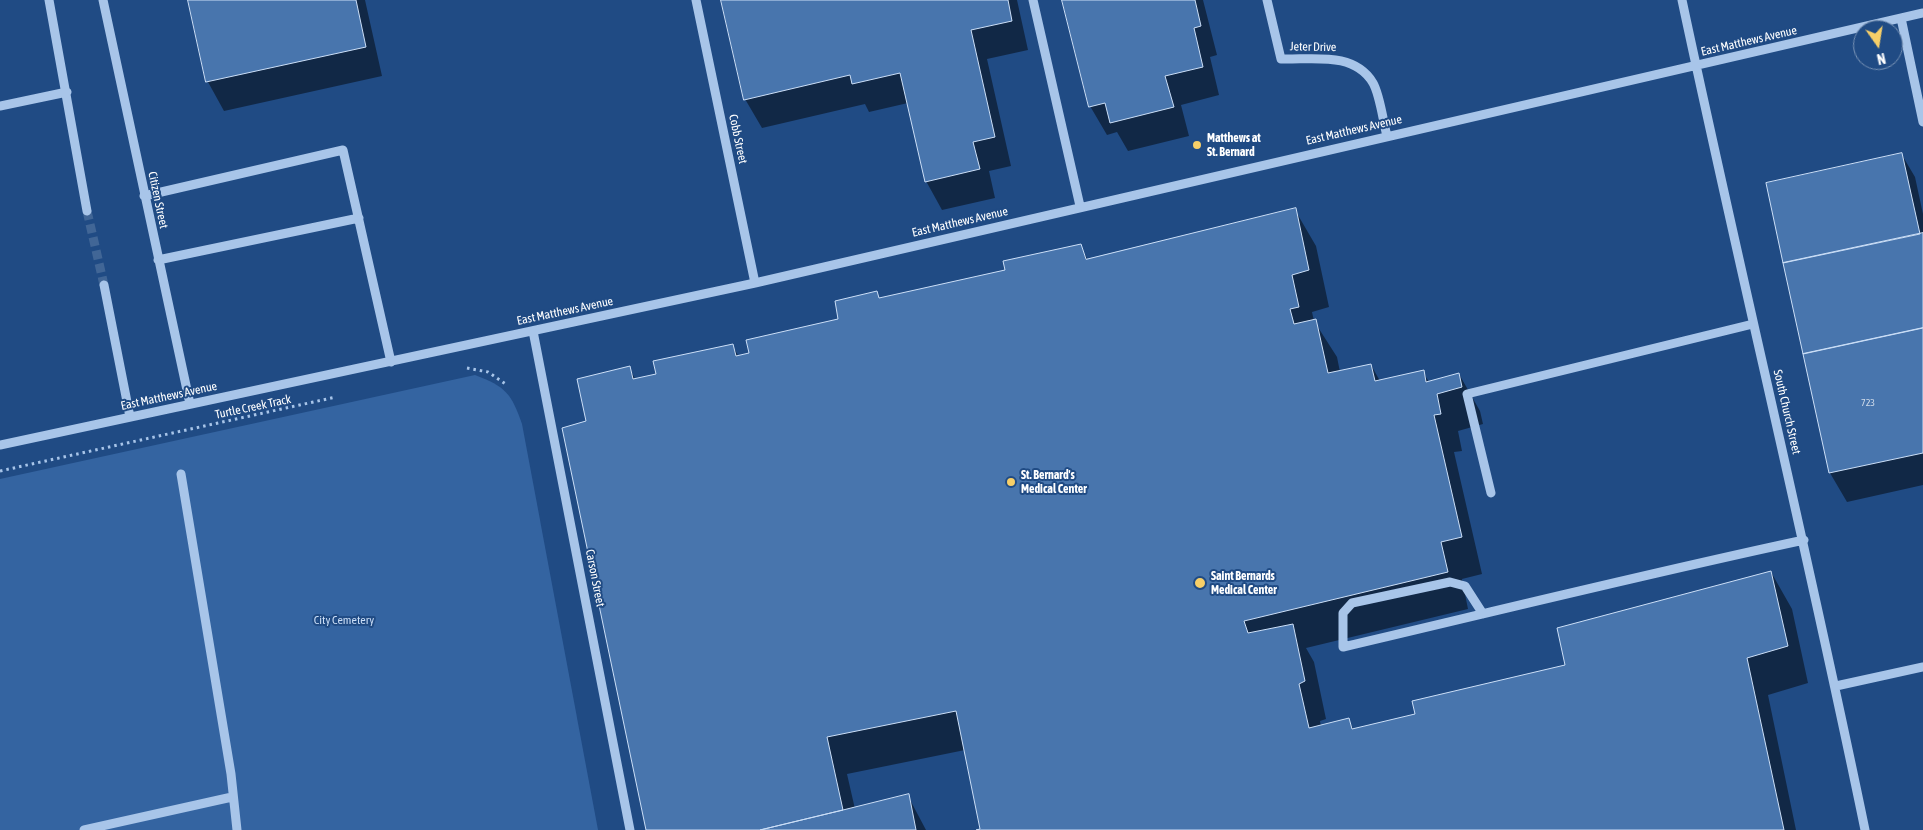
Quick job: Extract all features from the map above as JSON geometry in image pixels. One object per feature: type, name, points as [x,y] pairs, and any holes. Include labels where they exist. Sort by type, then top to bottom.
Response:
[{"type":"street","points":[[49,0],[87,211]]},
{"type":"street","name":"Citizen Street","points":[[102,0],[190,404]]},
{"type":"street","name":"Cobb Street","points":[[696,0],[755,283]]},
{"type":"street","points":[[1033,0],[1080,206]]},
{"type":"street","name":"Jeter Drive","points":[[1267,0],[1281,59],[1341,60],[1357,65],[1373,84],[1386,136]]},
{"type":"street","name":"South Church Street","points":[[1682,0],[1753,324],[1804,540],[1865,830]]},
{"type":"street","name":"East Matthews Avenue","points":[[0,445],[755,283],[1080,206],[1923,13]]},
{"type":"street","points":[[1901,18],[1923,122]]},
{"type":"street","points":[[0,106],[67,92]]},
{"type":"street","points":[[144,196],[344,150],[390,362]]},
{"type":"street","points":[[158,260],[359,218]]},
{"type":"street","points":[[104,285],[130,417]]},
{"type":"street","points":[[1491,493],[1467,394],[1753,324]]},
{"type":"street","name":"Carson Street","points":[[533,331],[630,830]]},
{"type":"street","points":[[181,474],[231,774],[237,830]]},
{"type":"street","points":[[1483,614],[1465,586],[1450,582],[1352,603],[1343,612],[1343,647],[1804,540]]},
{"type":"street","points":[[1836,686],[1923,667]]},
{"type":"street","points":[[84,830],[232,796]]},
{"type":"path","points":[[457,370],[466,368],[488,372],[507,385]]},
{"type":"path","name":"Turtle Creek Track","points":[[0,471],[340,396]]},
{"type":"green space","name":"City Cemetery","points":[[475,375],[494,383],[506,392],[522,424],[598,830],[0,830],[0,479]]},
{"type":"building","points":[[188,0],[356,0],[366,47],[206,82]]},
{"type":"building","points":[[721,0],[1008,0],[1012,21],[971,30],[995,137],[973,142],[980,169],[925,182],[900,73],[852,84],[850,75],[744,100]]},
{"type":"building","points":[[1062,0],[1195,0],[1201,26],[1194,28],[1203,67],[1165,76],[1174,107],[1110,123],[1105,103],[1089,107]]},
{"type":"building","points":[[1902,153],[1920,234],[1783,263],[1766,183]]},
{"type":"building","name":"Saint Bernards Medical Center","points":[[1296,208],[1309,270],[1292,275],[1299,307],[1290,309],[1294,324],[1316,319],[1328,373],[1371,364],[1375,381],[1424,370],[1426,382],[1459,373],[1462,387],[1437,394],[1441,414],[1434,415],[1462,537],[1441,542],[1448,572],[1244,621],[1248,633],[1293,624],[1305,681],[1299,684],[1309,728],[1349,718],[1352,729],[1415,714],[1412,701],[1565,665],[1557,628],[1771,571],[1788,646],[1747,658],[1784,830],[976,830],[980,829],[956,711],[827,737],[843,810],[760,830],[646,830],[562,428],[586,421],[577,379],[630,366],[633,379],[656,374],[653,361],[733,344],[736,356],[749,353],[746,340],[838,319],[835,301],[877,291],[879,298],[1005,270],[1003,261],[1081,244],[1086,259]]},
{"type":"building","points":[[1923,233],[1923,328],[1803,354],[1783,263]]},
{"type":"building","points":[[1923,328],[1923,453],[1829,473],[1803,354]]},
{"type":"building","points":[[909,794],[916,830],[760,830],[843,810]]},
{"type":"tunnel","points":[[87,211],[104,285]]},
{"type":"place","name":"Matthews at St. Bernard","points":[[1197,145]]},
{"type":"place","name":"St. Bernard's Medical Center","points":[[1011,482]]},
{"type":"place","name":"Saint Bernards Medical Center","points":[[1200,583]]}]
